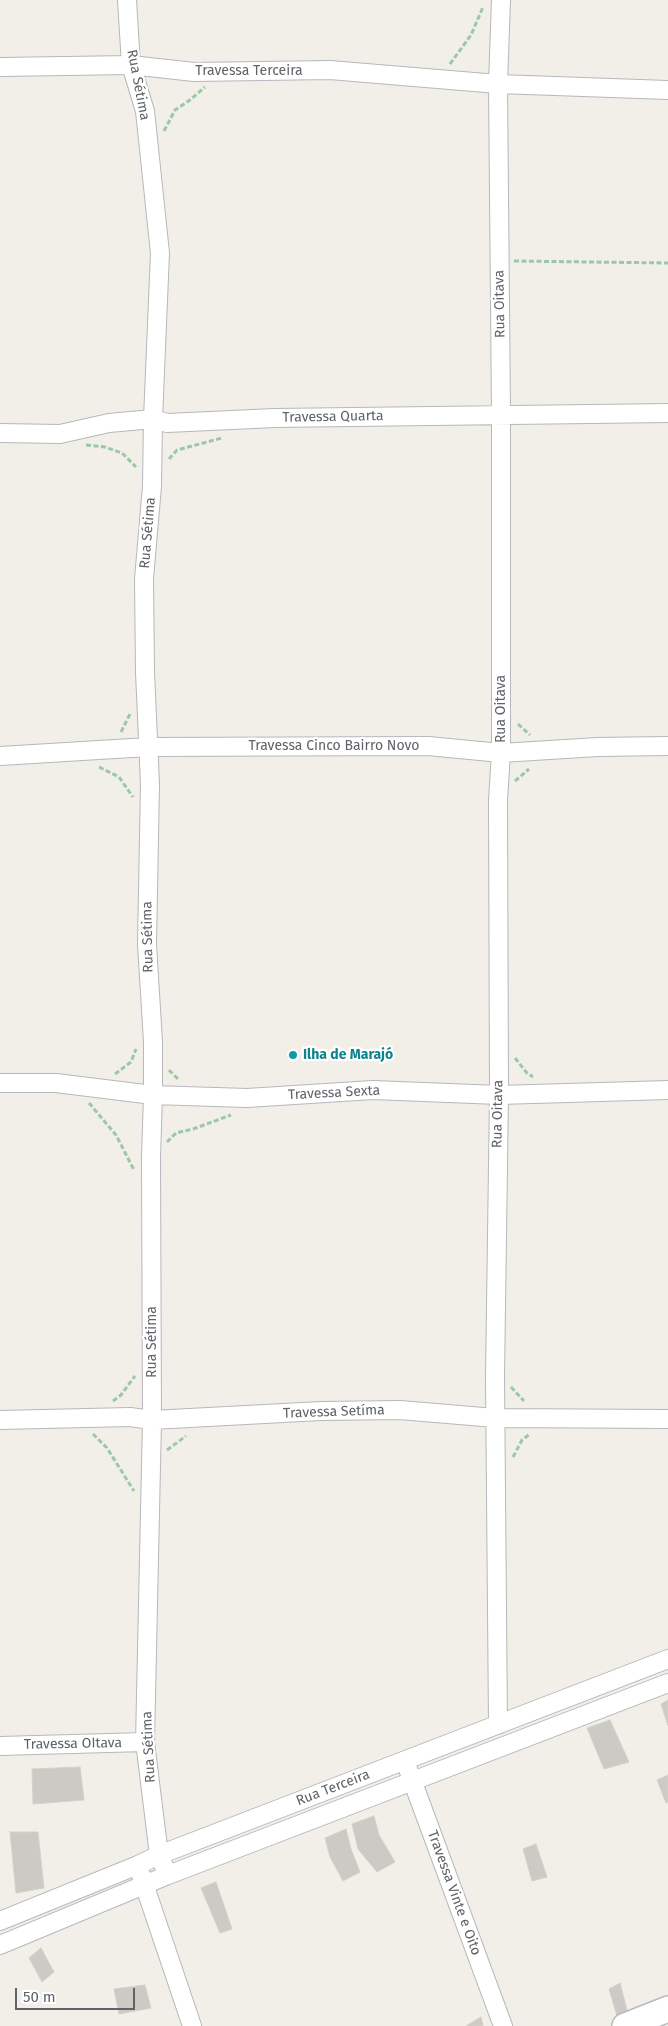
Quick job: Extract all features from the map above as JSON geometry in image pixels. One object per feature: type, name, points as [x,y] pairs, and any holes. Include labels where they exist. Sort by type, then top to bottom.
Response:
[{"type":"street","name":"Rua Sétima","points":[[127,0],[131,65],[145,111],[160,253],[152,481],[144,579],[145,672],[150,784],[147,944],[153,1042],[151,1159],[152,1420],[146,1742],[159,1855],[168,1875]]},
{"type":"street","name":"Rua Oitava","points":[[493,1],[498,84],[501,414],[501,753],[498,800],[499,1095],[495,1418],[498,1725]]},
{"type":"street","name":"Travessa Terceira","points":[[0,66],[131,65],[194,72],[330,70],[498,84],[668,90]]},
{"type":"street","name":"Travessa Quarta","points":[[0,433],[60,434],[109,423],[153,419],[167,423],[501,414],[668,413]]},
{"type":"street","name":"Travessa Cinco Bairro Novo","points":[[0,756],[91,757],[148,747],[428,746],[501,753],[598,747],[668,746]]},
{"type":"street","name":"Travessa Sexta","points":[[0,1083],[56,1082],[153,1095],[247,1098],[373,1090],[499,1095],[668,1090]]},
{"type":"street","name":"Travessa Setíma","points":[[0,1420],[130,1418],[152,1420],[321,1411],[400,1410],[495,1418],[668,1419]]},
{"type":"street","name":"Rua Terceira","points":[[0,1921],[159,1855],[668,1659]]},
{"type":"street","name":"Rua Terceira","points":[[0,1945],[168,1875],[668,1683]]},
{"type":"street","name":"Travessa OItava","points":[[0,1746],[146,1742]]},
{"type":"street","name":"Travessa Vinte e Oito","points":[[405,1761],[502,2026]]},
{"type":"street","points":[[138,1865],[192,2026]]},
{"type":"street","points":[[625,2026],[668,2009]]},
{"type":"path","points":[[439,79],[493,1]]},
{"type":"path","points":[[164,132],[175,110],[190,100],[222,72]]},
{"type":"path","points":[[500,261],[668,263]]},
{"type":"path","points":[[60,434],[87,446],[105,448],[122,453],[152,481],[177,450],[231,436]]},
{"type":"path","points":[[132,711],[121,732],[91,757],[119,777],[132,795],[134,803]]},
{"type":"path","points":[[515,719],[522,730],[536,739]]},
{"type":"path","points":[[107,1080],[131,1062],[136,1047]]},
{"type":"path","points":[[513,1053],[526,1073],[546,1086],[565,1093]]},
{"type":"path","points":[[168,1069],[178,1079],[203,1097]]},
{"type":"path","points":[[84,1098],[116,1135],[136,1176]]},
{"type":"path","points":[[150,1514],[107,1448],[92,1433],[84,1418],[103,1409],[121,1395],[139,1372],[152,1360]]},
{"type":"path","points":[[508,1381],[521,1399],[528,1402]]},
{"type":"path","points":[[512,1462],[522,1440],[534,1431]]},
{"type":"path","points":[[151,1470],[164,1453],[191,1433]]},
{"type":"building","points":[[668,1700],[668,1726],[661,1704]]},
{"type":"building","points":[[610,1720],[629,1762],[604,1769],[587,1728]]},
{"type":"building","points":[[80,1767],[84,1800],[33,1804],[32,1769]]},
{"type":"building","points":[[668,1775],[668,1802],[666,1803],[657,1780]]},
{"type":"building","points":[[374,1816],[379,1835],[395,1862],[377,1872],[358,1849],[352,1824]]},
{"type":"building","points":[[346,1829],[360,1872],[343,1881],[330,1857],[325,1838]]},
{"type":"building","points":[[10,1832],[38,1832],[44,1888],[16,1893]]},
{"type":"building","points":[[536,1844],[547,1877],[532,1881],[523,1849]]},
{"type":"building","points":[[216,1882],[232,1929],[220,1933],[201,1888]]},
{"type":"building","points":[[41,1948],[54,1972],[42,1982],[29,1958]]},
{"type":"building","points":[[620,1983],[627,2010],[617,2016],[609,1989]]},
{"type":"building","points":[[145,1985],[151,2008],[119,2014],[114,1989]]},
{"type":"building","points":[[481,2017],[483,2026],[466,2026]]},
{"type":"place","name":"Ilha de Marajó","points":[[293,1055]]}]
